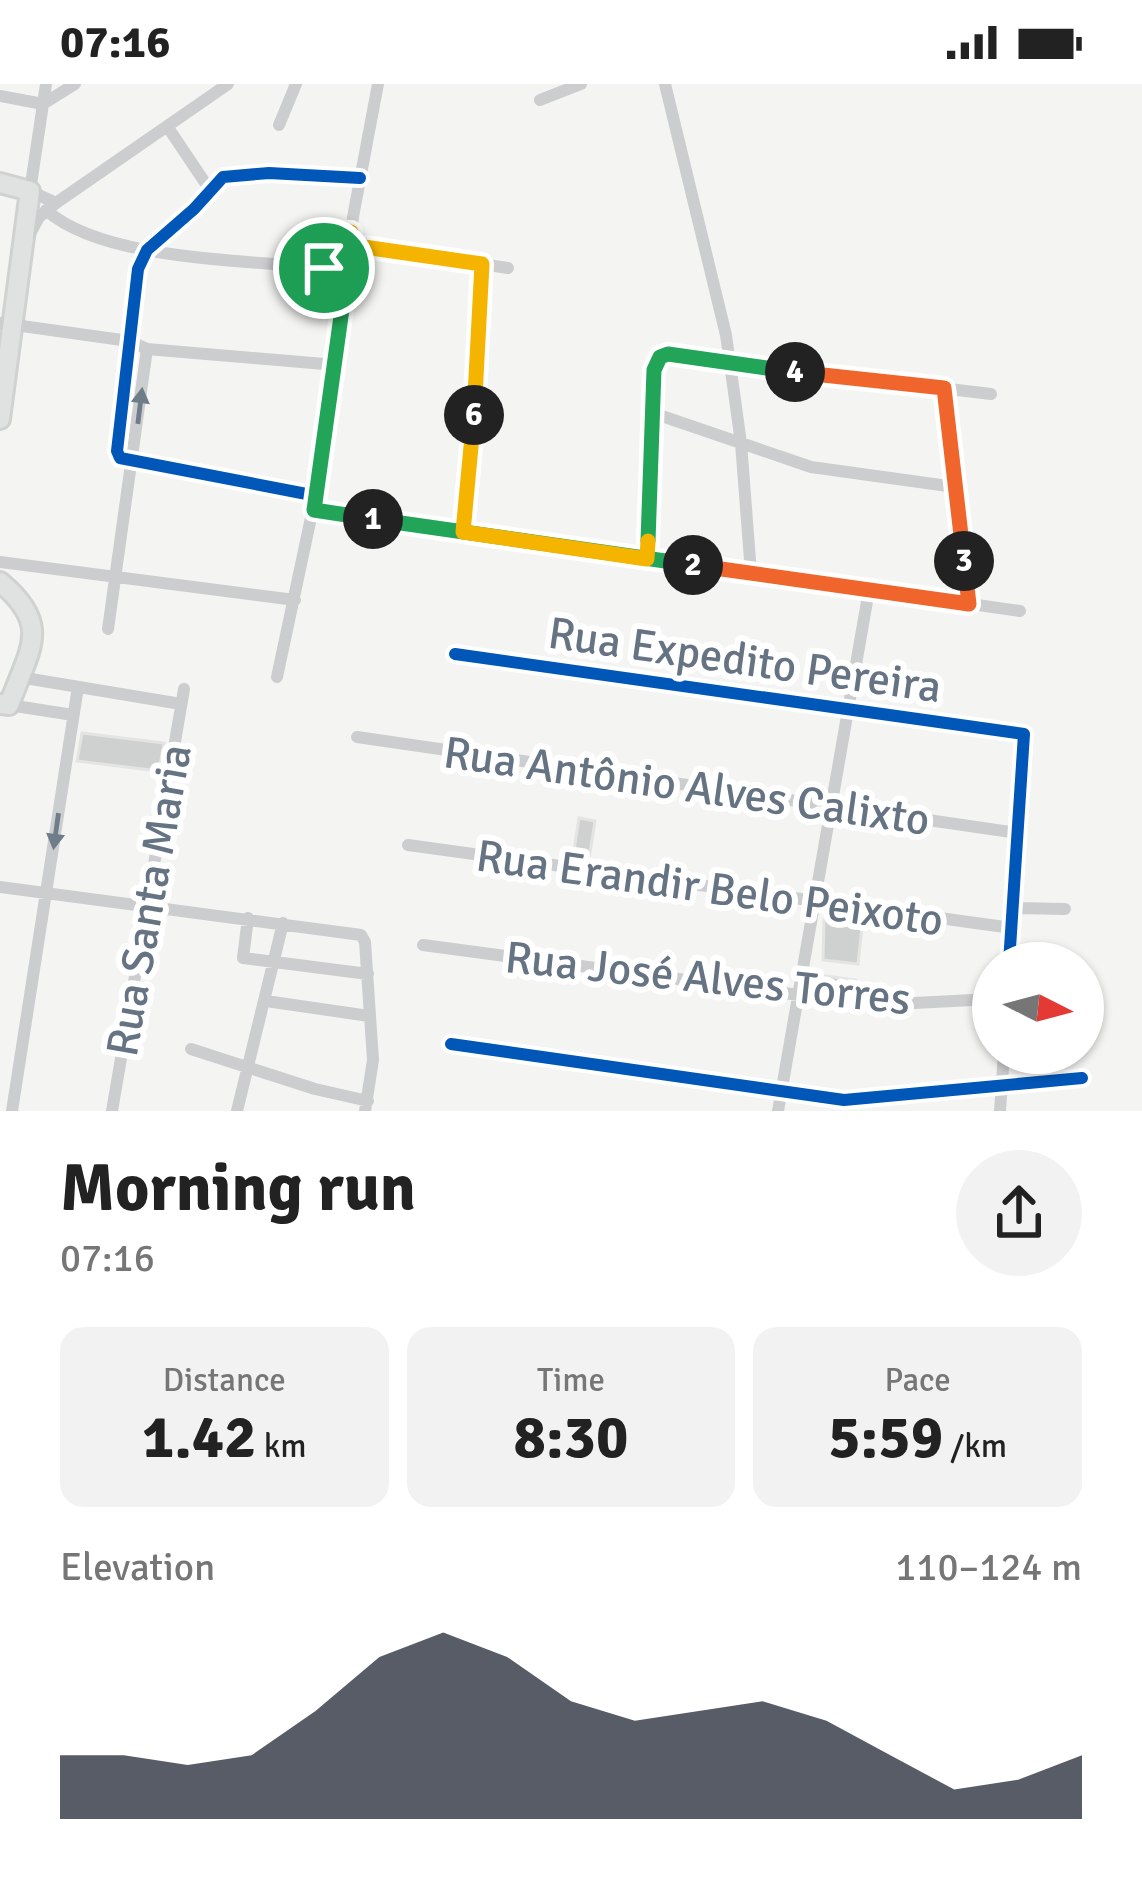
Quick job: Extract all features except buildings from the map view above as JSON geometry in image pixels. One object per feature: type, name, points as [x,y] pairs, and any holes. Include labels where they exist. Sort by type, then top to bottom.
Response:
[{"type":"main road","points":[[0,183],[30,191],[19,274],[6,324],[0,419]]},
{"type":"main road","points":[[0,582],[32,614],[33,627],[19,677],[4,705]]},
{"type":"street","points":[[46,84],[30,191],[80,233],[146,250],[324,268]]},
{"type":"street","points":[[0,96],[43,104],[75,84]]},
{"type":"street","points":[[19,274],[32,227],[51,206],[228,84]]},
{"type":"street","points":[[277,677],[315,503],[360,178],[378,84]]},
{"type":"street","points":[[540,100],[581,84]]},
{"type":"street","points":[[665,84],[726,335],[751,573]]},
{"type":"street","points":[[279,125],[297,85]]},
{"type":"street","points":[[166,126],[210,190]]},
{"type":"street","points":[[360,178],[223,177],[146,250],[138,269],[117,451],[120,458],[463,532],[1020,611]]},
{"type":"street","points":[[342,309],[320,305],[329,234],[508,268]]},
{"type":"street","points":[[463,532],[482,264]]},
{"type":"street","points":[[6,324],[129,341],[147,349],[336,365]]},
{"type":"street","points":[[108,628],[147,349]]},
{"type":"street","points":[[647,559],[657,360],[668,354],[992,394]]},
{"type":"street","points":[[944,388],[969,604]]},
{"type":"street","points":[[652,413],[812,467],[955,487]]},
{"type":"street","points":[[0,562],[295,600]]},
{"type":"street","points":[[778,1111],[868,590]]},
{"type":"street","points":[[0,599],[22,602]]},
{"type":"street","name":"Rua Expedito Pereira","points":[[455,654],[1024,734],[1018,833]]},
{"type":"street","points":[[19,677],[181,704]]},
{"type":"street","points":[[13,1111],[78,687]]},
{"type":"street","name":"Rua Santa Maria","points":[[112,1111],[184,689]]},
{"type":"street","points":[[4,705],[73,715]]},
{"type":"street","name":"Rua Antônio Alves Calixto","points":[[357,737],[1018,833]]},
{"type":"street","points":[[1011,942],[1018,833]]},
{"type":"street","name":"Rua Erandir Belo Peixoto","points":[[408,845],[1012,928]]},
{"type":"street","points":[[0,887],[283,923],[357,934],[365,941],[373,1060],[366,1106],[191,1049]]},
{"type":"street","points":[[1013,908],[1065,909]]},
{"type":"street","points":[[248,918],[243,958],[368,974]]},
{"type":"street","points":[[237,1111],[283,923]]},
{"type":"street","name":"Rua José Alves Torres","points":[[423,944],[874,1005],[972,1000]]},
{"type":"street","points":[[266,1001],[369,1016]]},
{"type":"street","points":[[451,1044],[844,1100],[1082,1078]]},
{"type":"street","points":[[1000,1111],[1003,1074]]},
{"type":"shaded area","points":[[346,236],[340,305],[325,303],[332,237]]},
{"type":"cycle path","points":[[317,496],[120,458],[117,451],[138,269],[147,250],[223,177],[269,173],[360,178]]},
{"type":"cycle path","points":[[455,654],[1024,734],[1010,942]]},
{"type":"cycle path","points":[[451,1044],[844,1100],[1082,1078]]},
{"type":"route","points":[[324,268],[320,305],[342,309],[314,510],[484,536],[647,559],[751,573],[969,604],[944,388],[665,354],[654,370],[647,559],[463,532],[482,264],[350,245],[351,232],[334,231],[327,240],[324,268]]}]
